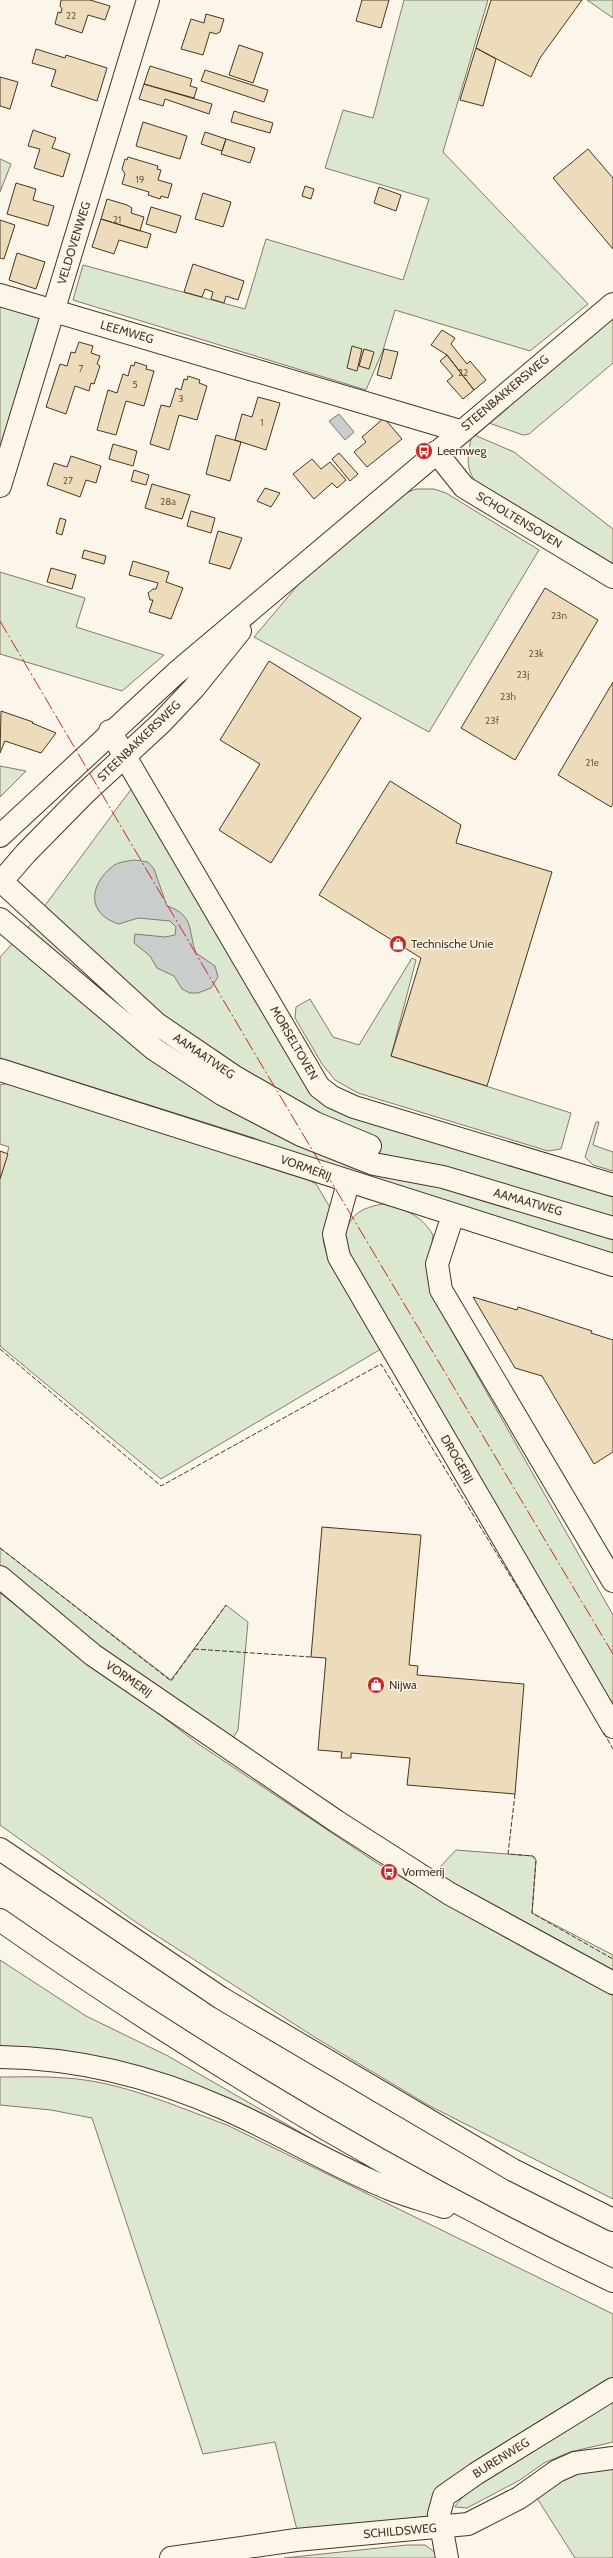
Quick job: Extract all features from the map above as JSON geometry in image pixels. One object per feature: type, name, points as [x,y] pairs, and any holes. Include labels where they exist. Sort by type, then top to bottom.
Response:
[{"type":"main road","name":"VELDOVENWEG","points":[[0,486],[148,0]]},
{"type":"main road","name":"LEEMWEG","points":[[0,295],[460,431]]},
{"type":"main road","name":"STEENBAKKERSWEG","points":[[0,836],[110,731],[460,431],[613,304]]},
{"type":"main road","name":"SCHOLTENSOVEN","points":[[436,452],[464,487],[613,576]]},
{"type":"main road","name":"STEENBAKKERSWEG","points":[[1,881],[26,853],[125,755],[161,723],[194,688],[270,593]]},
{"type":"main road","name":"MORSELTOVEN","points":[[110,731],[319,1087],[332,1097],[354,1107],[613,1185]]},
{"type":"main road","name":"AAMAATWEG","points":[[1,881],[157,1024],[229,1073],[315,1123],[443,1177]]},
{"type":"main road","name":"AAMAATWEG","points":[[0,919],[154,1049],[222,1094],[301,1135],[374,1164],[443,1177],[613,1228]]},
{"type":"main road","name":"VORMERIJ","points":[[0,1070],[259,1151],[348,1183],[613,1266]]},
{"type":"main road","name":"DROGERIJ","points":[[348,1183],[334,1234],[339,1257],[613,1728]]},
{"type":"main road","points":[[453,1215],[437,1264],[441,1290],[613,1581]]},
{"type":"main road","name":"VORMERIJ","points":[[0,1577],[93,1654],[336,1821],[450,1894],[613,1983]]},
{"type":"main road","points":[[0,1849],[221,1998],[513,2170],[613,2220]]},
{"type":"main road","points":[[0,1920],[82,1977],[241,2079],[496,2224],[613,2281]]},
{"type":"main road","points":[[0,2057],[33,2057],[75,2063],[121,2073],[190,2094],[223,2108],[394,2191],[496,2224]]},
{"type":"main road","name":"BURENWEG","points":[[447,2558],[439,2514],[444,2496],[451,2490],[613,2389]]},
{"type":"main road","name":"SCHILDSWEG","points":[[171,2558],[296,2540],[468,2524],[519,2498],[557,2471],[575,2462],[613,2458]]},
{"type":"green space","points":[[404,0],[488,0],[443,152],[588,304],[530,351],[395,310],[383,350],[366,390],[73,300],[83,265],[245,309],[266,239],[403,280],[429,199],[325,168],[343,110],[373,118]]},
{"type":"green space","points":[[587,0],[613,0],[613,18]]},
{"type":"green space","points":[[0,159],[11,164],[0,192]]},
{"type":"green space","points":[[0,300],[43,313],[0,454]]},
{"type":"green space","points":[[613,315],[613,363],[529,434],[523,435],[486,422]]},
{"type":"green space","points":[[472,434],[514,452],[613,529],[613,567],[482,489],[472,476],[468,464]]},
{"type":"green space","points":[[416,489],[434,489],[446,493],[539,550],[429,732],[254,637],[320,559],[396,497]]},
{"type":"green space","points":[[0,572],[85,598],[76,627],[164,655],[122,691],[0,654]]},
{"type":"green space","points":[[0,766],[26,771],[0,797]]},
{"type":"green space","points":[[135,784],[305,1079],[613,1193],[613,1254],[304,1159],[254,1138],[0,1058],[0,957],[32,923]]},
{"type":"green space","points":[[412,958],[416,960],[391,1056],[571,1113],[561,1149],[548,1151],[358,1093],[335,1080],[322,1064],[295,1018],[296,1007],[310,999],[333,1037],[359,1045]]},
{"type":"green space","points":[[8,1083],[302,1176],[316,1184],[331,1209],[323,1240],[329,1262],[381,1349],[161,1479],[0,1346],[0,1179],[9,1147],[0,1144],[0,1085]]},
{"type":"green space","points":[[596,1122],[599,1122],[593,1145],[613,1152],[613,1171],[593,1165],[585,1157]]},
{"type":"green space","points":[[383,1204],[412,1214],[423,1222],[433,1235],[430,1257],[431,1294],[613,1615],[613,1708],[344,1249],[346,1231],[353,1218],[364,1209]]},
{"type":"green space","points":[[0,1548],[171,1680],[226,1605],[248,1622],[238,1730],[231,1741],[143,1682],[0,1567]]},
{"type":"green space","points":[[0,1593],[197,1743],[380,1865],[529,1951],[613,1996],[613,2199],[428,2105],[316,2038],[137,1923],[0,1825]]},
{"type":"green space","points":[[456,1850],[533,1856],[536,1860],[532,1913],[613,1955],[613,1970],[445,1878],[441,1874],[440,1867]]},
{"type":"green space","points":[[0,1960],[86,2016],[168,2056],[319,2143],[211,2093],[0,2050]]},
{"type":"green space","points":[[0,2077],[57,2077],[106,2084],[127,2089],[227,2125],[613,2314],[613,2382],[424,2518],[297,2530],[275,2442],[203,2454],[92,2118],[51,2110],[0,2105]]},
{"type":"green space","points":[[613,2401],[613,2442],[570,2452],[544,2463],[520,2480],[467,2508],[455,2507],[463,2497],[501,2468]]},
{"type":"green space","points":[[613,2465],[613,2558],[575,2558],[535,2495],[578,2471]]},
{"type":"green space","points":[[407,2545],[425,2545],[436,2553],[436,2558],[284,2558]]},
{"type":"shaded area","points":[[339,414],[354,432],[345,440],[329,421]]},
{"type":"shaded area","points":[[134,860],[148,862],[154,869],[167,906],[182,914],[189,925],[196,953],[215,966],[218,977],[211,988],[198,993],[190,993],[182,989],[174,976],[157,968],[150,956],[134,943],[135,934],[165,937],[175,935],[176,927],[170,921],[138,918],[119,924],[108,919],[96,906],[96,890],[99,882],[105,874],[115,865]]},
{"type":"building","points":[[61,0],[90,0],[110,6],[105,20],[88,15],[82,33],[55,24],[58,12],[61,13],[62,9],[60,6]]},
{"type":"building","points":[[362,0],[389,0],[381,28],[356,21]]},
{"type":"building","points":[[491,0],[582,0],[540,58],[531,77],[476,48]]},
{"type":"building","points":[[206,14],[224,19],[220,32],[216,34],[210,32],[203,55],[181,49],[191,19],[204,23]]},
{"type":"building","points":[[239,45],[263,53],[253,83],[229,75]]},
{"type":"building","points":[[476,48],[496,59],[483,106],[460,100]]},
{"type":"building","points":[[36,49],[65,58],[66,55],[107,68],[97,101],[51,86],[56,70],[32,63]]},
{"type":"building","points":[[150,66],[192,79],[190,86],[197,88],[194,98],[144,84]]},
{"type":"building","points":[[205,70],[268,90],[264,102],[201,81]]},
{"type":"building","points":[[0,77],[18,82],[10,109],[0,106]]},
{"type":"building","points":[[144,84],[212,104],[209,114],[165,99],[163,106],[139,99]]},
{"type":"building","points":[[234,111],[273,123],[270,133],[231,122]]},
{"type":"building","points":[[143,122],[187,136],[180,159],[136,146]]},
{"type":"building","points":[[33,130],[56,138],[52,148],[70,154],[63,177],[34,168],[40,149],[28,146]]},
{"type":"building","points":[[205,132],[226,139],[222,151],[201,144]]},
{"type":"building","points":[[226,139],[255,148],[250,163],[221,154]]},
{"type":"building","points":[[588,149],[613,178],[613,249],[553,178]]},
{"type":"building","points":[[128,157],[158,166],[157,169],[161,170],[158,180],[172,184],[168,198],[161,196],[160,199],[148,195],[149,192],[122,184],[125,174],[122,169],[125,159],[127,160]]},
{"type":"building","points":[[16,183],[36,189],[33,200],[54,206],[48,226],[7,214]]},
{"type":"building","points":[[305,186],[314,189],[311,199],[302,196]]},
{"type":"building","points":[[379,187],[401,195],[396,211],[374,203]]},
{"type":"building","points":[[203,193],[231,202],[223,227],[195,219]]},
{"type":"building","points":[[107,199],[127,205],[132,208],[131,213],[144,217],[140,231],[101,219]]},
{"type":"building","points":[[151,207],[181,216],[176,233],[146,224]]},
{"type":"building","points":[[101,219],[151,234],[147,248],[119,240],[114,254],[92,247]]},
{"type":"building","points":[[0,220],[15,225],[4,259],[0,258]]},
{"type":"building","points":[[17,253],[45,262],[36,289],[9,280]]},
{"type":"building","points":[[193,264],[244,281],[238,300],[226,296],[224,303],[211,299],[213,292],[205,289],[202,297],[184,292]]},
{"type":"building","points":[[442,330],[455,338],[451,344],[467,364],[470,361],[486,380],[474,390],[447,355],[431,345]]},
{"type":"building","points":[[79,342],[93,346],[91,353],[100,356],[97,364],[100,366],[94,384],[91,383],[89,391],[75,386],[66,414],[46,407],[60,364],[67,366],[71,352],[75,353]]},
{"type":"building","points":[[352,346],[362,349],[357,371],[347,368]]},
{"type":"building","points":[[364,349],[374,352],[369,369],[359,366]]},
{"type":"building","points":[[384,349],[398,352],[391,379],[377,375]]},
{"type":"building","points":[[447,355],[474,390],[463,399],[447,381],[453,376],[440,361]]},
{"type":"building","points":[[135,362],[147,366],[146,369],[154,371],[144,406],[126,401],[116,435],[97,430],[108,390],[117,393],[123,374],[128,376],[131,365],[134,366]]},
{"type":"building","points":[[188,376],[200,380],[199,383],[207,386],[197,420],[179,415],[169,450],[150,444],[161,405],[170,407],[176,388],[181,390],[184,379],[187,380]]},
{"type":"building","points":[[258,397],[280,403],[266,450],[235,440],[242,414],[252,417]]},
{"type":"building","points":[[384,418],[402,439],[367,467],[354,452],[366,442],[362,437]]},
{"type":"building","points":[[216,435],[241,442],[230,481],[206,474]]},
{"type":"building","points":[[113,444],[137,451],[133,466],[109,459]]},
{"type":"building","points":[[339,453],[358,474],[350,481],[332,459]]},
{"type":"building","points":[[71,456],[101,466],[96,483],[86,480],[80,497],[47,485],[54,463],[67,467]]},
{"type":"building","points":[[312,459],[321,469],[330,462],[346,480],[337,488],[332,483],[314,499],[293,474]]},
{"type":"building","points":[[134,470],[149,475],[146,485],[131,481]]},
{"type":"building","points":[[152,484],[190,495],[182,519],[145,508]]},
{"type":"building","points":[[265,488],[280,493],[271,507],[257,501]]},
{"type":"building","points":[[191,511],[215,518],[211,533],[187,526]]},
{"type":"building","points":[[60,518],[66,520],[62,535],[56,533]]},
{"type":"building","points":[[218,531],[242,538],[230,569],[209,563]]},
{"type":"building","points":[[84,550],[106,556],[104,564],[82,558]]},
{"type":"building","points":[[133,561],[169,572],[166,582],[183,588],[171,619],[149,612],[153,600],[150,600],[148,593],[153,589],[156,589],[158,583],[129,575]]},
{"type":"building","points":[[51,568],[76,575],[72,589],[47,582]]},
{"type":"building","points":[[545,588],[598,620],[515,760],[461,728]]},
{"type":"building","points":[[269,661],[361,718],[271,863],[219,830],[260,764],[220,740]]},
{"type":"building","points":[[613,682],[613,804],[611,807],[558,775]]},
{"type":"building","points":[[1,711],[33,722],[32,723],[56,733],[41,753],[5,741],[0,753]]},
{"type":"building","points":[[390,781],[461,825],[456,843],[552,872],[487,1086],[391,1056],[421,958],[319,895]]},
{"type":"building","points":[[0,1151],[8,1154],[0,1179]]},
{"type":"building","points":[[473,1297],[517,1310],[518,1307],[592,1331],[591,1333],[613,1340],[613,1452],[594,1464],[542,1376],[515,1368]]},
{"type":"building","points":[[322,1527],[421,1535],[409,1665],[418,1666],[417,1675],[524,1684],[515,1794],[407,1785],[410,1758],[351,1753],[351,1758],[341,1758],[342,1752],[318,1750],[326,1658],[311,1657]]},
{"type":"fence","points":[[0,1349],[161,1486],[381,1364],[539,1623]]},
{"type":"fence","points":[[0,1548],[171,1681],[226,1605]]},
{"type":"fence","points":[[194,1649],[311,1657]]},
{"type":"fence","points":[[604,1733],[613,1749]]},
{"type":"fence","points":[[515,1794],[508,1854],[533,1856],[536,1860],[532,1913],[613,1959]]},
{"type":"power","points":[[0,621],[258,1059],[613,1654]]},
{"type":"place","name":"Leemweg","points":[[424,451]]},
{"type":"place","name":"Technische Unie","points":[[398,944]]},
{"type":"place","name":"Nijwa","points":[[376,1685]]},
{"type":"place","name":"Vormerij","points":[[389,1872]]}]
